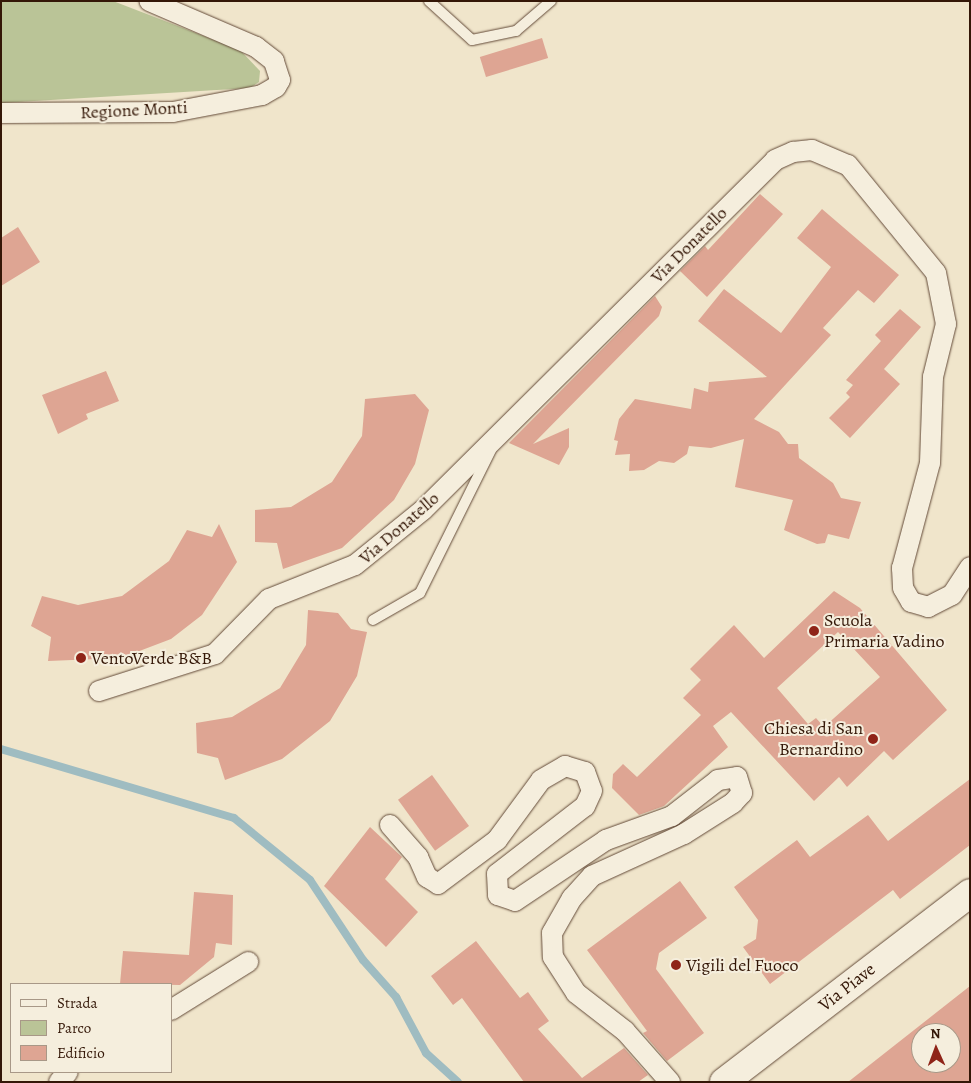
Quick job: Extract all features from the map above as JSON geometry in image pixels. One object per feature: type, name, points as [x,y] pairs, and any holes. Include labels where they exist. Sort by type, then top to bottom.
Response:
[{"type":"main road","name":"Via Piave","points":[[724,1082],[970,893]]},
{"type":"street","name":"Regione Monti","points":[[1,113],[173,112],[262,95],[276,87],[280,80],[274,61],[256,47],[149,1]]},
{"type":"street","name":"Via Donatello","points":[[99,692],[215,654],[269,598],[355,565],[423,510],[775,160],[812,150],[831,154],[848,165],[936,273],[946,324],[933,377],[930,463],[902,568],[903,588],[911,602],[928,608],[952,595],[970,567]]},
{"type":"street","points":[[390,825],[418,857],[427,877],[438,884],[497,840],[541,780],[565,766],[585,772],[592,792],[585,806],[497,874],[498,895],[515,901],[606,840],[672,816],[718,780],[737,777],[742,793],[733,803],[684,834],[592,876],[572,898],[552,933],[553,957],[576,993],[625,1031],[670,1082]]},
{"type":"street","points":[[172,1009],[248,962]]},
{"type":"lane","points":[[429,1],[472,40],[516,31],[552,1]]},
{"type":"lane","points":[[373,620],[420,593],[502,430]]},
{"type":"green space","points":[[1,1],[113,1],[240,50],[260,71],[259,82],[250,88],[1,103]]},
{"type":"building","points":[[542,38],[548,58],[486,77],[480,57]]},
{"type":"building","points":[[760,194],[783,214],[707,297],[680,271],[705,246],[708,250]]},
{"type":"building","points":[[822,209],[899,275],[874,303],[858,290],[823,328],[831,335],[754,419],[779,432],[788,444],[798,444],[799,458],[833,483],[841,498],[861,502],[849,539],[828,534],[825,543],[817,544],[784,530],[793,500],[735,487],[744,439],[711,448],[689,446],[687,454],[674,463],[659,461],[644,470],[629,471],[630,454],[615,455],[618,441],[614,440],[619,419],[635,399],[691,409],[694,388],[708,392],[709,382],[767,377],[698,321],[724,289],[781,333],[831,267],[797,238]]},
{"type":"building","points":[[18,227],[40,262],[1,286],[1,238]]},
{"type":"building","points":[[655,296],[662,307],[659,316],[533,444],[569,428],[569,447],[559,465],[509,443]]},
{"type":"building","points":[[900,309],[921,327],[884,369],[900,384],[850,438],[829,418],[850,397],[846,393],[853,385],[846,380],[881,341],[875,335]]},
{"type":"building","points":[[106,371],[119,401],[86,414],[88,419],[58,434],[42,395]]},
{"type":"building","points":[[415,394],[429,410],[415,464],[394,500],[342,548],[283,569],[277,543],[255,542],[255,510],[291,507],[332,482],[362,436],[365,399]]},
{"type":"building","points":[[219,524],[237,562],[202,615],[171,639],[121,658],[48,661],[51,637],[31,626],[42,596],[78,605],[122,596],[169,561],[187,530],[212,537]]},
{"type":"building","points":[[834,591],[860,608],[947,710],[893,760],[884,751],[847,787],[839,777],[814,801],[731,712],[713,726],[728,747],[664,806],[639,815],[612,788],[613,774],[623,764],[637,777],[701,715],[683,698],[701,680],[690,669],[734,625],[764,658]],"holes":[[[838,632],[880,677],[824,727],[816,718],[808,724],[777,688]]]},
{"type":"building","points":[[308,610],[338,613],[351,629],[367,632],[357,676],[330,721],[282,759],[225,780],[218,758],[197,753],[196,723],[232,717],[280,688],[306,645]]},
{"type":"building","points":[[432,775],[469,826],[435,851],[398,800]]},
{"type":"building","points":[[970,779],[970,845],[900,899],[893,890],[770,984],[743,947],[756,939],[758,920],[734,887],[797,840],[810,857],[868,815],[888,841]]},
{"type":"building","points":[[370,827],[402,857],[385,879],[418,912],[386,947],[324,886]]},
{"type":"building","points":[[680,881],[707,918],[659,953],[656,969],[704,1033],[667,1061],[643,1033],[647,1031],[587,950]]},
{"type":"building","points":[[194,892],[233,895],[232,945],[216,943],[214,957],[180,985],[172,985],[172,983],[120,983],[123,951],[189,955]]},
{"type":"building","points":[[476,941],[520,998],[528,992],[549,1021],[538,1029],[582,1078],[624,1048],[648,1075],[638,1082],[524,1082],[462,998],[453,1005],[431,976]]},
{"type":"building","points":[[970,986],[970,1082],[848,1082],[911,1032],[911,1073],[961,1073],[961,1023],[923,1023]]},
{"type":"waterway","points":[[1,749],[234,818],[310,880],[363,960],[396,997],[426,1053],[458,1082]]},
{"type":"place","name":"Scuola Primaria Vadino","points":[[814,631]]},
{"type":"place","name":"VentoVerde B&B","points":[[81,658]]},
{"type":"place","name":"Chiesa di San Bernardino","points":[[873,739]]},
{"type":"place","name":"Vigili del Fuoco","points":[[676,965]]}]
